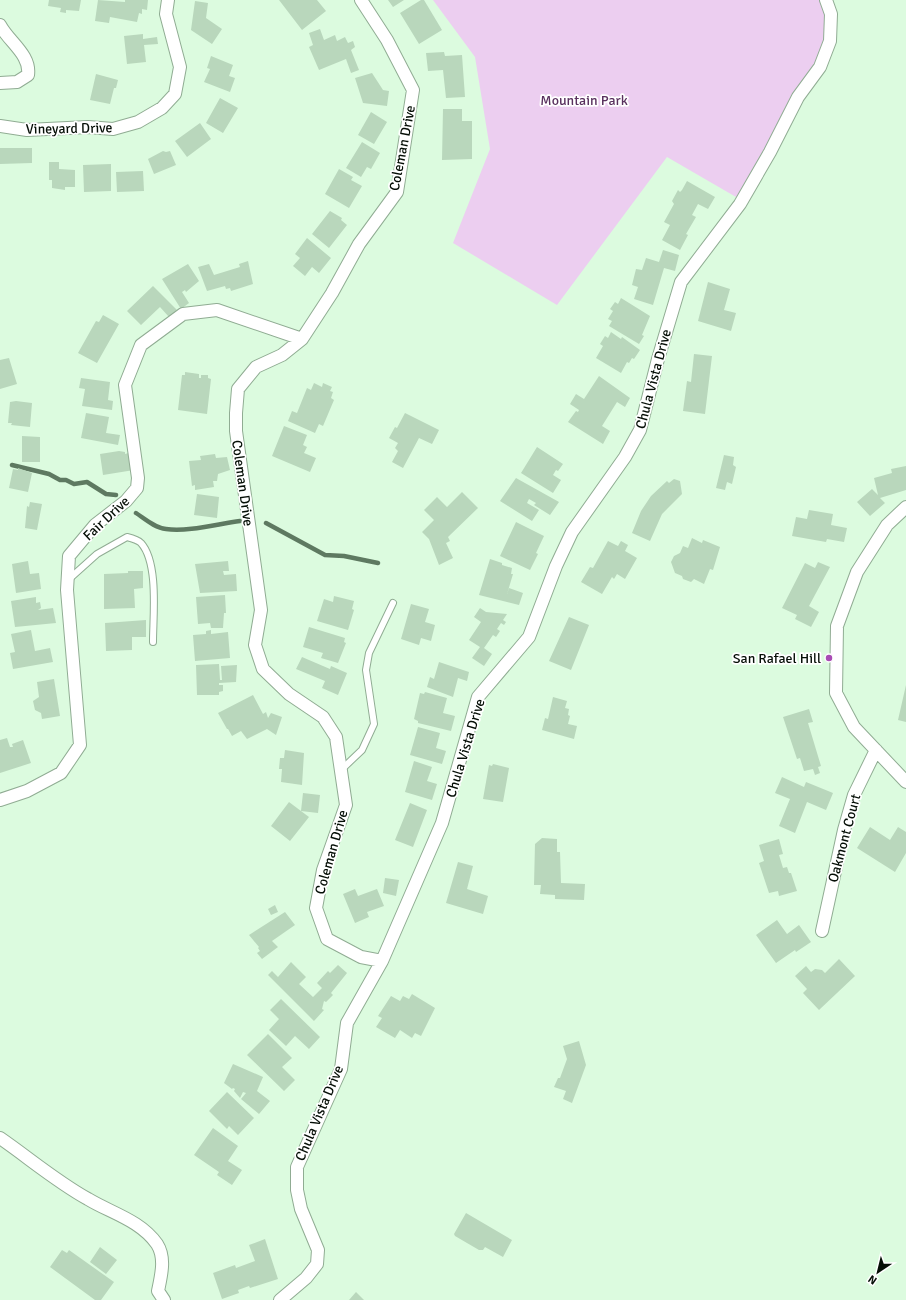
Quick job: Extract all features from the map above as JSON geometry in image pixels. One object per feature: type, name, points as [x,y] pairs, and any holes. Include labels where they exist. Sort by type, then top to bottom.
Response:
[{"type":"street","name":"Vineyard Drive","points":[[0,126],[27,130],[88,127],[113,129],[138,122],[162,108],[175,94],[180,67],[166,14],[168,0]]},
{"type":"street","name":"Coleman Drive","points":[[361,0],[387,40],[413,90],[397,192],[359,244],[332,293],[302,339],[282,355],[256,367],[238,389],[236,431],[261,610],[255,645],[263,669],[289,694],[323,717],[336,737],[346,805],[323,870],[316,908],[327,939],[361,957],[382,961]]},
{"type":"street","name":"Chula Vista Drive","points":[[280,1300],[306,1278],[317,1264],[318,1250],[301,1209],[297,1190],[297,1167],[341,1068],[347,1023],[382,961],[442,824],[478,697],[529,637],[556,566],[572,532],[625,457],[640,430],[658,359],[681,282],[740,204],[770,152],[798,97],[820,67],[830,41],[831,14],[826,0]]},
{"type":"street","points":[[0,25],[24,56],[29,67],[28,75],[17,82],[0,83]]},
{"type":"street","name":"Fair Drive","points":[[0,800],[27,791],[61,772],[80,745],[67,581],[69,556],[95,525],[126,501],[137,488],[138,478],[125,385],[141,345],[183,314],[217,310],[302,339]]},
{"type":"street","points":[[906,507],[887,525],[857,572],[838,626],[836,693],[854,727],[906,782]]},
{"type":"street","name":"Oakmont Court","points":[[822,931],[844,830],[854,795],[876,750]]},
{"type":"street","points":[[0,1138],[88,1199],[128,1220],[150,1236],[162,1254],[162,1275],[158,1291],[164,1300]]},
{"type":"lane","points":[[67,581],[97,554],[127,536],[140,542],[150,559],[153,592],[153,642]]},
{"type":"lane","points":[[341,770],[362,750],[374,724],[366,670],[369,653],[393,603]]},
{"type":"green space","name":"Mountain Park","points":[[433,0],[829,0],[828,51],[768,157],[736,197],[667,157],[557,305],[453,243],[490,149],[475,57]]},
{"type":"building","points":[[49,0],[81,0],[79,11],[66,10],[66,13],[60,12],[61,8],[48,6]]},
{"type":"building","points":[[98,0],[125,2],[125,0],[148,0],[147,10],[142,9],[142,14],[139,13],[137,22],[110,17],[109,23],[95,21]]},
{"type":"building","points":[[279,0],[317,0],[326,11],[302,30]]},
{"type":"building","points":[[388,0],[404,0],[393,7]]},
{"type":"building","points":[[421,0],[424,0],[442,30],[419,44],[400,13]]},
{"type":"building","points":[[195,1],[208,3],[206,18],[222,29],[212,44],[191,30]]},
{"type":"building","points":[[320,29],[324,40],[335,35],[337,41],[345,37],[348,43],[353,41],[355,47],[351,50],[359,70],[351,73],[346,59],[319,70],[309,47],[313,45],[309,33]]},
{"type":"building","points":[[143,34],[143,39],[157,37],[158,44],[144,45],[146,62],[127,64],[124,36]]},
{"type":"building","points":[[444,52],[445,56],[462,55],[465,97],[446,98],[443,70],[428,71],[426,53]]},
{"type":"building","points":[[211,56],[233,65],[229,76],[235,78],[230,92],[204,82],[210,69],[207,68]]},
{"type":"building","points":[[372,73],[383,90],[389,91],[387,106],[363,103],[355,78]]},
{"type":"building","points":[[96,74],[118,80],[116,88],[114,88],[110,104],[90,100]]},
{"type":"building","points":[[220,98],[238,108],[223,133],[206,123]]},
{"type":"building","points":[[443,109],[462,109],[462,121],[472,121],[472,159],[442,160]]},
{"type":"building","points":[[371,112],[387,122],[374,144],[358,135]]},
{"type":"building","points":[[200,123],[211,139],[187,157],[175,141]]},
{"type":"building","points":[[362,142],[380,153],[371,169],[367,167],[361,177],[346,168]]},
{"type":"building","points":[[0,148],[32,148],[32,163],[0,164]]},
{"type":"building","points":[[163,151],[170,151],[176,165],[154,174],[148,159]]},
{"type":"building","points":[[49,162],[59,162],[59,169],[75,170],[75,187],[65,187],[65,190],[52,188],[52,180],[49,180]]},
{"type":"building","points":[[111,164],[111,191],[84,192],[83,165]]},
{"type":"building","points":[[339,169],[353,177],[351,180],[362,186],[349,208],[325,194]]},
{"type":"building","points":[[143,171],[144,191],[117,192],[116,172]]},
{"type":"building","points":[[687,181],[715,197],[708,209],[698,204],[692,215],[696,217],[686,234],[688,235],[680,250],[662,240],[670,225],[664,222],[674,204],[672,201],[678,190],[680,192]]},
{"type":"building","points":[[330,211],[342,218],[341,220],[347,225],[329,248],[312,234]]},
{"type":"building","points":[[307,238],[331,258],[319,273],[312,267],[305,276],[293,266],[300,258],[295,254]]},
{"type":"building","points":[[663,250],[679,255],[675,271],[664,268],[653,305],[634,299],[638,287],[632,285],[636,269],[642,270],[646,258],[659,262]]},
{"type":"building","points":[[248,261],[253,284],[231,291],[230,288],[226,289],[225,286],[207,291],[198,267],[209,264],[214,275],[240,267],[239,264]]},
{"type":"building","points":[[188,264],[199,281],[186,292],[185,290],[182,292],[189,303],[181,309],[162,279]]},
{"type":"building","points":[[708,282],[730,289],[724,310],[736,313],[731,331],[698,321]]},
{"type":"building","points":[[153,286],[177,310],[169,317],[160,307],[141,325],[127,311]]},
{"type":"building","points":[[621,298],[650,316],[642,335],[644,336],[639,344],[609,326],[612,321],[608,319],[613,311],[610,309],[615,302],[618,304]]},
{"type":"building","points":[[103,315],[119,324],[97,363],[78,353],[96,321],[99,322]]},
{"type":"building","points":[[611,332],[621,339],[622,337],[640,350],[634,359],[632,358],[629,363],[627,362],[621,373],[596,358],[603,346],[600,344],[605,336],[608,338]]},
{"type":"building","points":[[694,354],[712,356],[705,414],[683,411],[687,381],[691,382]]},
{"type":"building","points":[[9,358],[17,384],[0,389],[0,360]]},
{"type":"building","points":[[185,372],[199,374],[199,378],[201,378],[201,375],[208,375],[208,378],[211,379],[207,414],[178,410],[182,375],[185,375]]},
{"type":"building","points":[[599,376],[630,398],[625,407],[617,402],[602,426],[610,431],[603,444],[568,422],[576,411],[578,412],[579,410],[570,404],[576,394],[584,399]]},
{"type":"building","points":[[81,378],[110,382],[108,400],[113,401],[112,410],[82,406],[85,389],[79,388]]},
{"type":"building","points":[[314,383],[322,387],[323,383],[332,387],[330,391],[333,392],[331,398],[334,400],[323,426],[319,424],[315,433],[288,421],[292,411],[297,413],[307,388],[311,390]]},
{"type":"building","points":[[16,401],[32,403],[30,427],[11,425],[12,423],[8,423],[10,402]]},
{"type":"building","points":[[86,413],[109,417],[106,433],[120,435],[118,445],[81,438]]},
{"type":"building","points":[[405,413],[439,430],[432,444],[419,438],[403,468],[392,462],[398,451],[395,448],[398,443],[389,438],[395,427],[397,428]]},
{"type":"building","points":[[284,426],[307,435],[303,445],[307,447],[304,453],[316,458],[310,472],[272,456]]},
{"type":"building","points":[[22,436],[40,437],[40,462],[22,462]]},
{"type":"building","points":[[537,447],[563,464],[553,475],[561,480],[553,493],[521,473]]},
{"type":"building","points":[[119,451],[125,452],[125,454],[132,452],[134,470],[103,475],[100,454]]},
{"type":"building","points":[[215,454],[216,458],[227,457],[230,470],[218,474],[217,481],[213,481],[214,487],[195,490],[195,485],[192,486],[189,461],[201,460],[200,456]]},
{"type":"building","points":[[724,455],[734,457],[733,465],[736,467],[732,484],[727,482],[725,490],[716,488]]},
{"type":"building","points":[[906,466],[906,490],[880,498],[885,503],[870,516],[857,502],[872,489],[878,495],[874,478],[892,473],[891,469]]},
{"type":"building","points":[[18,468],[32,473],[28,492],[9,488],[13,469],[18,470]]},
{"type":"building","points":[[516,478],[559,502],[550,515],[534,505],[536,503],[529,499],[527,503],[539,510],[532,521],[500,501]]},
{"type":"building","points":[[674,479],[680,481],[682,494],[662,514],[650,541],[632,533],[641,511],[651,496],[667,481],[669,483]]},
{"type":"building","points":[[462,492],[478,508],[448,537],[450,541],[446,543],[453,558],[439,565],[429,539],[422,532],[434,520],[424,510],[437,497],[447,507]]},
{"type":"building","points":[[197,494],[219,497],[217,518],[194,515]]},
{"type":"building","points":[[30,502],[42,504],[37,530],[25,528],[27,506],[29,507]]},
{"type":"building","points":[[809,510],[833,514],[831,525],[847,528],[844,542],[827,539],[826,542],[792,536],[796,517],[807,519]]},
{"type":"building","points":[[516,522],[544,536],[536,553],[538,554],[530,570],[500,556]]},
{"type":"building","points":[[692,538],[702,543],[703,540],[720,547],[713,570],[710,569],[704,584],[694,579],[691,582],[683,579],[682,576],[675,573],[671,562],[674,556],[680,553],[683,546],[688,548]]},
{"type":"building","points":[[608,541],[618,546],[621,541],[628,545],[625,551],[637,558],[625,579],[617,574],[614,579],[612,577],[602,594],[581,582],[590,567],[593,568]]},
{"type":"building","points":[[490,559],[512,568],[511,574],[513,574],[507,594],[509,588],[523,593],[519,605],[479,595]]},
{"type":"building","points":[[28,561],[30,574],[39,573],[41,589],[16,593],[12,564]]},
{"type":"building","points":[[228,561],[229,571],[223,571],[224,575],[236,574],[237,591],[200,593],[195,564]]},
{"type":"building","points":[[818,562],[830,567],[809,606],[819,612],[811,627],[795,619],[797,615],[782,608],[805,563],[815,568]]},
{"type":"building","points":[[128,571],[143,571],[143,588],[134,589],[135,608],[104,609],[104,574],[128,573]]},
{"type":"building","points":[[225,595],[226,613],[224,613],[223,628],[211,628],[210,623],[198,624],[196,597]]},
{"type":"building","points":[[334,596],[354,601],[352,609],[354,610],[348,630],[317,621],[324,599],[333,602]]},
{"type":"building","points":[[36,597],[36,603],[40,602],[41,608],[38,610],[53,608],[56,623],[15,627],[11,601]]},
{"type":"building","points":[[411,604],[429,609],[425,622],[435,625],[431,641],[421,638],[419,645],[401,639]]},
{"type":"building","points":[[480,608],[486,612],[507,614],[503,620],[506,622],[504,625],[501,623],[497,629],[500,631],[496,637],[493,635],[484,648],[492,654],[484,666],[472,658],[480,647],[469,640],[481,622],[474,617]]},
{"type":"building","points":[[569,617],[589,625],[571,670],[549,661]]},
{"type":"building","points":[[146,620],[146,637],[132,637],[132,650],[106,651],[105,623]]},
{"type":"building","points":[[309,627],[345,638],[344,642],[346,643],[338,663],[321,658],[323,653],[303,647]]},
{"type":"building","points":[[31,630],[35,651],[50,648],[53,662],[13,669],[10,653],[15,652],[11,634]]},
{"type":"building","points":[[211,630],[211,634],[228,632],[230,658],[195,661],[193,635],[206,634],[206,631]]},
{"type":"building","points":[[302,657],[330,669],[331,666],[347,673],[338,695],[322,688],[325,681],[296,669]]},
{"type":"building","points":[[439,662],[469,672],[467,681],[458,678],[453,697],[427,687],[430,677],[434,679]]},
{"type":"building","points":[[219,664],[220,680],[222,680],[221,666],[237,665],[236,682],[219,683],[219,685],[223,685],[223,691],[219,692],[219,695],[197,695],[196,665]]},
{"type":"building","points":[[54,679],[60,716],[42,719],[41,713],[35,710],[33,701],[39,697],[37,682]]},
{"type":"building","points":[[906,685],[906,722],[898,720]]},
{"type":"building","points":[[425,692],[447,698],[443,713],[455,716],[451,731],[418,723],[418,721],[414,719],[420,693],[424,694]]},
{"type":"building","points":[[253,695],[263,714],[266,712],[268,718],[271,713],[282,717],[276,735],[267,729],[247,739],[241,731],[232,736],[227,729],[218,713]]},
{"type":"building","points":[[553,697],[567,701],[565,708],[569,709],[568,715],[570,716],[568,724],[577,726],[574,739],[542,730],[545,718],[548,719]]},
{"type":"building","points":[[809,709],[813,722],[808,723],[821,766],[818,767],[820,773],[815,775],[813,769],[804,771],[800,758],[797,759],[783,717]]},
{"type":"building","points":[[418,727],[440,733],[436,748],[446,751],[442,764],[410,755]]},
{"type":"building","points":[[7,738],[10,747],[13,747],[12,744],[23,740],[31,763],[0,773],[0,740]]},
{"type":"building","points":[[285,750],[304,753],[302,785],[281,782],[282,769],[279,769],[280,758],[284,758]]},
{"type":"building","points":[[414,761],[432,767],[427,781],[437,784],[432,800],[405,792]]},
{"type":"building","points":[[493,764],[509,768],[503,802],[483,799],[489,765],[492,766]]},
{"type":"building","points":[[782,777],[804,787],[806,782],[833,793],[826,810],[807,802],[795,833],[779,826],[790,799],[775,793]]},
{"type":"building","points":[[303,793],[320,795],[318,813],[301,811]]},
{"type":"building","points":[[289,802],[309,817],[290,841],[271,826]]},
{"type":"building","points":[[410,803],[427,810],[413,847],[395,840]]},
{"type":"building","points":[[870,827],[890,840],[898,827],[906,832],[906,853],[895,872],[857,848]]},
{"type":"building","points":[[542,838],[557,839],[557,852],[560,852],[561,883],[585,884],[584,900],[555,899],[555,895],[540,894],[541,885],[534,885],[535,844]]},
{"type":"building","points":[[779,839],[783,854],[779,855],[783,868],[787,867],[789,873],[791,873],[797,891],[779,896],[778,891],[769,893],[759,863],[764,861],[759,845]]},
{"type":"building","points":[[458,862],[473,866],[467,889],[488,896],[483,914],[446,903]]},
{"type":"building","points":[[385,878],[399,880],[396,896],[383,893]]},
{"type":"building","points":[[355,889],[358,896],[377,889],[384,906],[367,912],[369,917],[355,923],[343,894]]},
{"type":"building","points":[[275,905],[278,912],[271,915],[268,909]]},
{"type":"building","points":[[285,912],[295,925],[272,941],[278,947],[262,959],[257,953],[260,951],[258,948],[259,947],[249,935]]},
{"type":"building","points":[[777,920],[787,934],[799,925],[811,942],[796,952],[795,950],[776,963],[756,935]]},
{"type":"building","points":[[839,959],[855,976],[819,1010],[803,993],[807,989],[795,976],[806,966],[811,972],[815,969],[822,970],[825,973]]},
{"type":"building","points":[[291,962],[306,977],[299,984],[313,997],[322,988],[317,983],[328,971],[330,973],[338,965],[347,973],[331,993],[333,995],[326,1002],[324,1001],[322,1009],[324,1010],[314,1021],[268,975],[272,971],[278,977]]},
{"type":"building","points":[[412,994],[435,1008],[421,1036],[415,1033],[412,1038],[400,1030],[395,1038],[376,1027],[382,1018],[378,1016],[391,996],[400,1001],[403,996],[409,999]]},
{"type":"building","points":[[281,999],[320,1037],[309,1049],[295,1036],[286,1046],[269,1030],[279,1019],[270,1010]]},
{"type":"building","points":[[268,1034],[292,1058],[282,1067],[295,1080],[284,1091],[247,1055]]},
{"type":"building","points":[[579,1041],[586,1065],[572,1103],[563,1099],[566,1091],[554,1087],[558,1078],[560,1078],[567,1059],[563,1046]]},
{"type":"building","points":[[233,1064],[263,1077],[257,1091],[270,1101],[259,1114],[241,1099],[246,1093],[243,1092],[240,1098],[234,1091],[235,1089],[232,1089],[224,1083]]},
{"type":"building","points":[[227,1092],[254,1118],[238,1135],[229,1126],[227,1129],[209,1111]]},
{"type":"building","points":[[213,1128],[238,1146],[228,1161],[242,1170],[232,1185],[217,1175],[219,1172],[194,1155]]},
{"type":"building","points":[[466,1213],[512,1240],[503,1257],[485,1247],[483,1250],[479,1250],[455,1236],[454,1234]]},
{"type":"building","points":[[265,1239],[278,1279],[250,1288],[249,1286],[238,1290],[239,1293],[222,1299],[213,1273],[235,1265],[236,1268],[255,1261],[249,1245]]},
{"type":"building","points":[[100,1247],[117,1260],[106,1274],[90,1262]]},
{"type":"building","points":[[62,1250],[67,1253],[69,1250],[114,1282],[101,1300],[95,1300],[50,1267]]},
{"type":"building","points":[[356,1292],[364,1300],[349,1300]]},
{"type":"waterway","points":[[12,465],[49,474],[60,480],[66,480],[74,484],[87,482],[106,494],[116,495]]},
{"type":"waterway","points":[[136,513],[154,525],[175,530],[193,529],[240,521]]},
{"type":"waterway","points":[[266,523],[325,555],[344,556],[378,563]]},
{"type":"place","name":"San Rafael Hill","points":[[829,658]]}]
